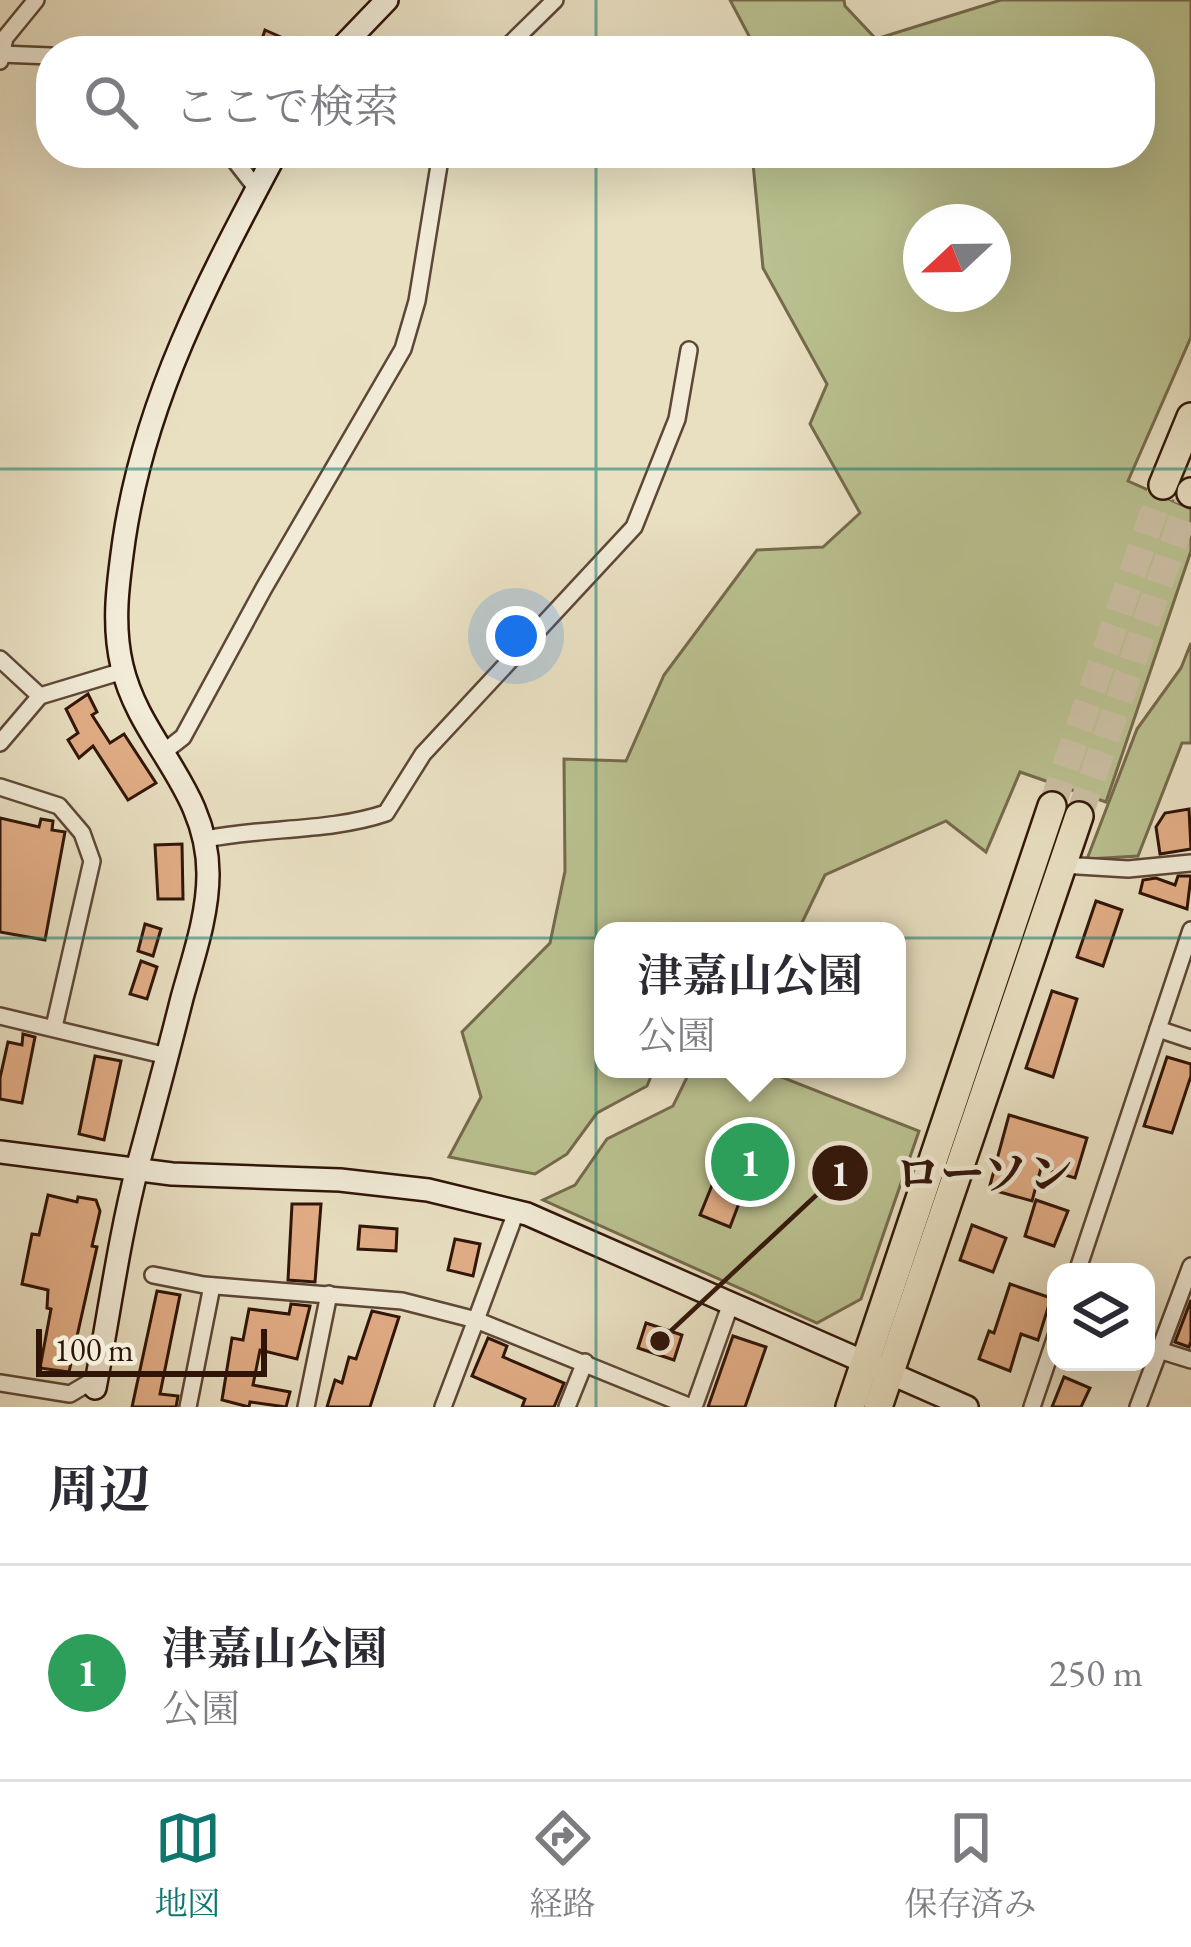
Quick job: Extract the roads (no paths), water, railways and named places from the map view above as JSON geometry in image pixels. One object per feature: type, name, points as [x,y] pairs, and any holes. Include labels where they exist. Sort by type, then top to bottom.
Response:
[{"type":"highway","points":[[1182,490],[1191,417]]},
{"type":"highway","points":[[850,1407],[877,1368],[1062,865],[1065,811],[877,1368],[878,1407]]},
{"type":"street","points":[[36,0],[5,38],[0,56],[36,56]]},
{"type":"street","points":[[352,36],[387,0]]},
{"type":"street","points":[[518,36],[555,0]]},
{"type":"street","points":[[241,168],[257,189]]},
{"type":"street","points":[[0,1383],[70,1394],[96,1383],[136,1170],[202,924],[208,877],[206,839],[189,792],[135,700],[123,670],[116,596],[142,446],[177,353],[268,168]]},
{"type":"street","points":[[165,751],[183,737],[403,349],[438,168]]},
{"type":"street","points":[[206,839],[386,814],[423,754],[634,527],[677,419],[688,350]]},
{"type":"street","points":[[0,659],[40,696]]},
{"type":"street","points":[[0,743],[40,696],[123,670]]},
{"type":"street","points":[[0,787],[59,806],[82,833],[92,861],[55,1027]]},
{"type":"street","points":[[1062,865],[1128,868],[1191,863]]},
{"type":"street","points":[[1080,1263],[1191,930]]},
{"type":"street","points":[[0,1016],[167,1056]]},
{"type":"street","points":[[1158,1029],[1191,1040]]},
{"type":"street","points":[[0,1152],[136,1170],[340,1180],[428,1190],[516,1212],[967,1407]]},
{"type":"street","points":[[443,1407],[516,1212]]},
{"type":"street","points":[[1138,1407],[1191,1266]]},
{"type":"street","points":[[153,1275],[212,1286],[402,1301],[476,1320],[693,1407],[731,1303]]},
{"type":"street","points":[[188,1407],[212,1286]]},
{"type":"street","points":[[306,1407],[329,1294]]},
{"type":"street","points":[[1162,1352],[1191,1360]]},
{"type":"street","points":[[567,1407],[585,1362]]},
{"type":"street","points":[[1032,1407],[1047,1363]]},
{"type":"tunnel","points":[[1052,806],[1163,485]]},
{"type":"tunnel","points":[[1079,816],[1191,493]]},
{"type":"place","name":"津嘉山公園","points":[[750,1162]]},
{"type":"place","name":"ローソン","points":[[660,1341]]}]
